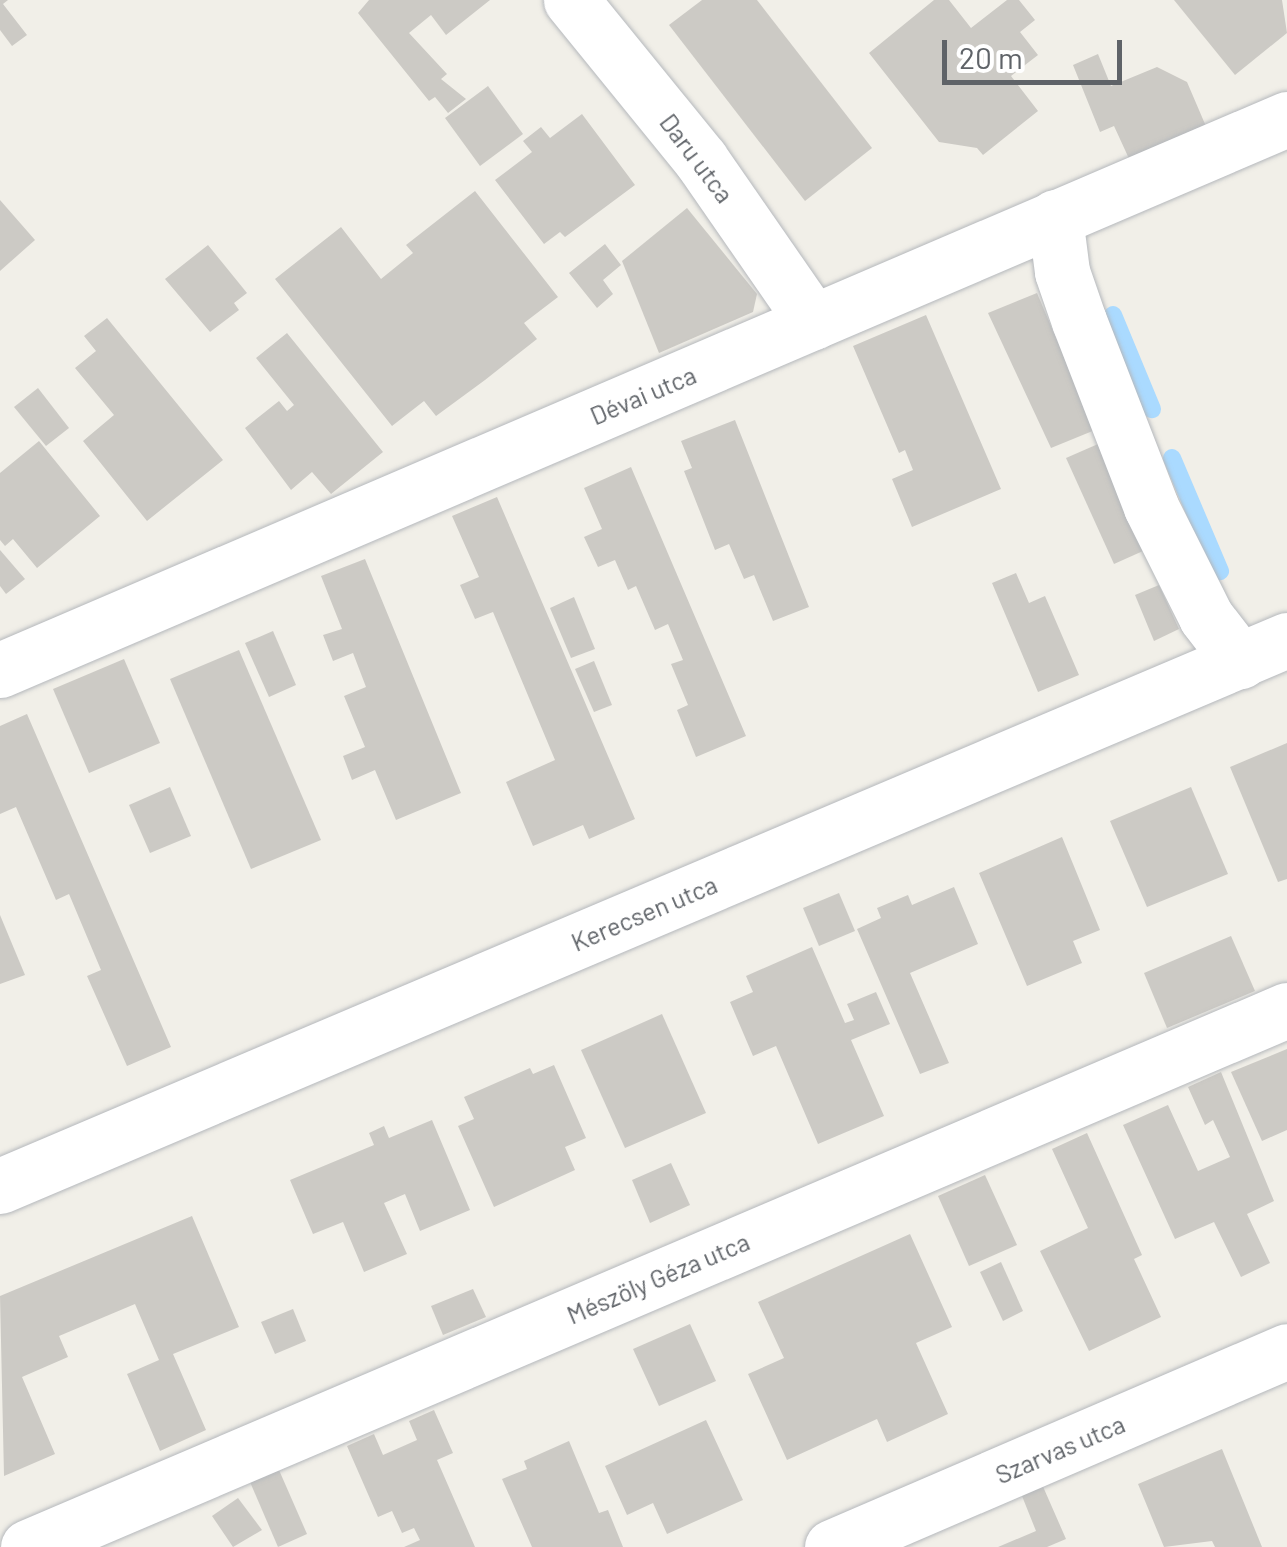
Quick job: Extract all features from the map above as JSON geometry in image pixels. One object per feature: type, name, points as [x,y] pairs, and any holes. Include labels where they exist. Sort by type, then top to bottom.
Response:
[{"type":"street","name":"Daru utca","points":[[571,0],[702,160],[813,322]]},
{"type":"street","name":"Dévai utca","points":[[0,670],[1287,120]]},
{"type":"street","points":[[1056,217],[1062,272],[1078,322],[1151,507],[1206,618],[1264,650]]},
{"type":"street","name":"Kerecsen utca","points":[[0,1186],[1264,650]]},
{"type":"street","name":"Mészöly Géza utca","points":[[28,1547],[1287,1010]]},
{"type":"street","name":"Szarvas utca","points":[[832,1547],[1287,1351]]},
{"type":"building","points":[[0,0],[8,0],[3,4],[27,35],[12,46],[0,30]]},
{"type":"building","points":[[369,0],[490,0],[446,35],[431,15],[409,33],[447,74],[441,79],[466,99],[448,113],[435,97],[429,101],[358,13]]},
{"type":"building","points":[[702,0],[757,0],[872,148],[805,201],[669,25]]},
{"type":"building","points":[[934,0],[949,0],[971,28],[1007,0],[1019,0],[1035,20],[1020,32],[1038,55],[1011,76],[1038,111],[983,155],[977,148],[939,142],[869,53]]},
{"type":"building","points":[[1174,0],[1282,0],[1287,33],[1235,75]]},
{"type":"building","points":[[1098,54],[1111,86],[1157,67],[1187,82],[1208,131],[1131,163],[1114,126],[1100,132],[1073,65]]},
{"type":"building","points":[[488,86],[523,134],[480,166],[445,118]]},
{"type":"building","points":[[582,114],[635,185],[565,237],[560,232],[544,244],[495,180],[532,152],[523,141],[541,127],[550,138]]},
{"type":"building","points":[[475,191],[558,297],[524,323],[537,339],[485,380],[436,416],[424,401],[392,426],[275,279],[341,227],[381,279],[413,253],[406,245]]},
{"type":"building","points":[[0,200],[35,240],[0,271]]},
{"type":"building","points":[[687,208],[757,294],[753,312],[659,353],[622,261]]},
{"type":"building","points":[[605,244],[621,265],[603,280],[613,294],[597,308],[569,273]]},
{"type":"building","points":[[208,245],[247,293],[234,303],[239,310],[210,332],[165,279]]},
{"type":"building","points":[[1037,293],[1095,430],[1051,448],[988,313]]},
{"type":"building","points":[[926,315],[1001,489],[912,527],[892,479],[913,470],[905,450],[899,453],[853,346]]},
{"type":"building","points":[[107,318],[223,460],[147,521],[83,441],[114,415],[75,368],[96,351],[84,336]]},
{"type":"building","points":[[287,333],[383,452],[331,494],[312,472],[291,490],[245,428],[279,401],[287,411],[294,405],[256,358]]},
{"type":"building","points":[[38,388],[69,428],[46,446],[14,407]]},
{"type":"building","points":[[735,420],[809,607],[773,621],[754,575],[744,579],[729,544],[715,550],[684,471],[692,468],[681,441]]},
{"type":"building","points":[[39,441],[100,516],[37,568],[13,539],[5,546],[0,540],[0,473]]},
{"type":"building","points":[[1098,444],[1143,551],[1114,564],[1066,458]]},
{"type":"building","points":[[631,467],[746,736],[696,757],[677,710],[688,705],[671,664],[683,660],[668,624],[655,630],[636,586],[628,590],[615,560],[598,567],[584,537],[602,529],[584,488]]},
{"type":"building","points":[[497,497],[635,819],[589,839],[583,825],[533,846],[506,782],[555,760],[493,612],[475,619],[460,585],[479,577],[452,516]]},
{"type":"building","points":[[0,550],[25,579],[6,594],[0,586]]},
{"type":"building","points":[[365,559],[461,793],[396,820],[375,770],[352,780],[343,756],[365,747],[344,696],[366,687],[353,653],[333,661],[323,635],[342,629],[321,576]]},
{"type":"building","points":[[1016,573],[1029,603],[1045,596],[1079,675],[1038,692],[992,583]]},
{"type":"building","points":[[1159,585],[1179,629],[1154,641],[1135,595]]},
{"type":"building","points":[[574,597],[595,649],[571,658],[550,608]]},
{"type":"building","points":[[273,631],[296,685],[269,697],[245,643]]},
{"type":"building","points":[[239,650],[321,840],[251,869],[170,679]]},
{"type":"building","points":[[124,659],[160,743],[89,773],[53,689]]},
{"type":"building","points":[[594,661],[612,705],[594,712],[575,669]]},
{"type":"building","points":[[27,714],[171,1047],[127,1066],[87,976],[101,970],[69,894],[56,900],[16,807],[0,814],[0,726]]},
{"type":"building","points":[[1287,743],[1287,879],[1278,882],[1230,767]]},
{"type":"building","points":[[170,787],[191,836],[150,853],[129,805]]},
{"type":"building","points":[[1191,787],[1228,874],[1147,907],[1110,821]]},
{"type":"building","points":[[1062,837],[1100,930],[1073,941],[1082,963],[1027,986],[979,873]]},
{"type":"building","points":[[954,887],[978,944],[910,973],[949,1063],[920,1074],[857,929],[881,918],[877,908],[908,895],[912,905]]},
{"type":"building","points":[[839,893],[855,931],[819,946],[803,908]]},
{"type":"building","points":[[0,915],[25,975],[0,984]]},
{"type":"building","points":[[1231,936],[1255,991],[1167,1028],[1144,973]]},
{"type":"building","points":[[812,947],[845,1023],[854,1020],[847,1004],[876,992],[890,1024],[851,1040],[884,1116],[818,1144],[776,1046],[753,1056],[730,1002],[753,992],[746,976]]},
{"type":"building","points":[[662,1014],[706,1113],[625,1148],[581,1050]]},
{"type":"building","points":[[1287,1049],[1287,1130],[1262,1141],[1231,1072]]},
{"type":"building","points":[[554,1065],[586,1138],[565,1147],[575,1170],[494,1207],[458,1126],[474,1119],[464,1097],[530,1068],[533,1074]]},
{"type":"building","points":[[1221,1072],[1274,1201],[1247,1214],[1270,1263],[1241,1277],[1214,1222],[1175,1239],[1123,1125],[1168,1105],[1198,1171],[1230,1157],[1213,1120],[1205,1125],[1188,1087]]},
{"type":"building","points":[[432,1120],[470,1210],[420,1231],[405,1194],[384,1203],[407,1254],[364,1272],[343,1222],[313,1234],[290,1180],[374,1145],[369,1133],[384,1126],[389,1138]]},
{"type":"building","points":[[1087,1133],[1142,1255],[1134,1259],[1161,1317],[1089,1351],[1040,1251],[1088,1228],[1052,1149]]},
{"type":"building","points":[[671,1163],[690,1205],[650,1223],[632,1180]]},
{"type":"building","points":[[985,1175],[1017,1245],[969,1266],[938,1196]]},
{"type":"building","points":[[192,1216],[239,1327],[173,1354],[206,1430],[160,1451],[127,1374],[159,1360],[135,1304],[59,1336],[68,1357],[22,1377],[55,1454],[4,1476],[0,1296]]},
{"type":"building","points":[[910,1234],[952,1327],[916,1343],[948,1414],[887,1442],[877,1419],[787,1460],[748,1374],[784,1358],[758,1302]]},
{"type":"building","points":[[1001,1262],[1023,1311],[1003,1321],[980,1272]]},
{"type":"building","points":[[473,1289],[486,1317],[443,1335],[431,1306]]},
{"type":"building","points":[[293,1309],[306,1341],[275,1354],[261,1322]]},
{"type":"building","points":[[690,1324],[716,1381],[659,1406],[633,1349]]},
{"type":"building","points":[[434,1410],[453,1453],[437,1460],[475,1547],[404,1547],[420,1540],[414,1528],[402,1533],[392,1511],[378,1517],[347,1446],[374,1434],[383,1455],[417,1440],[409,1421]]},
{"type":"building","points":[[706,1420],[743,1500],[667,1534],[653,1503],[627,1515],[605,1466]]},
{"type":"building","points":[[569,1441],[599,1513],[608,1510],[623,1547],[532,1547],[502,1479],[527,1469],[524,1461]]},
{"type":"building","points":[[1222,1449],[1262,1547],[1215,1547],[1212,1541],[1164,1547],[1138,1484]]},
{"type":"building","points":[[279,1470],[307,1534],[278,1547],[250,1482]]},
{"type":"building","points":[[1041,1482],[1066,1539],[1047,1547],[998,1547],[1036,1531],[1020,1491]]},
{"type":"building","points":[[238,1498],[262,1530],[233,1547],[212,1516]]},
{"type":"waterway","points":[[1113,315],[1152,409]]},
{"type":"waterway","points":[[1172,458],[1220,571]]}]
